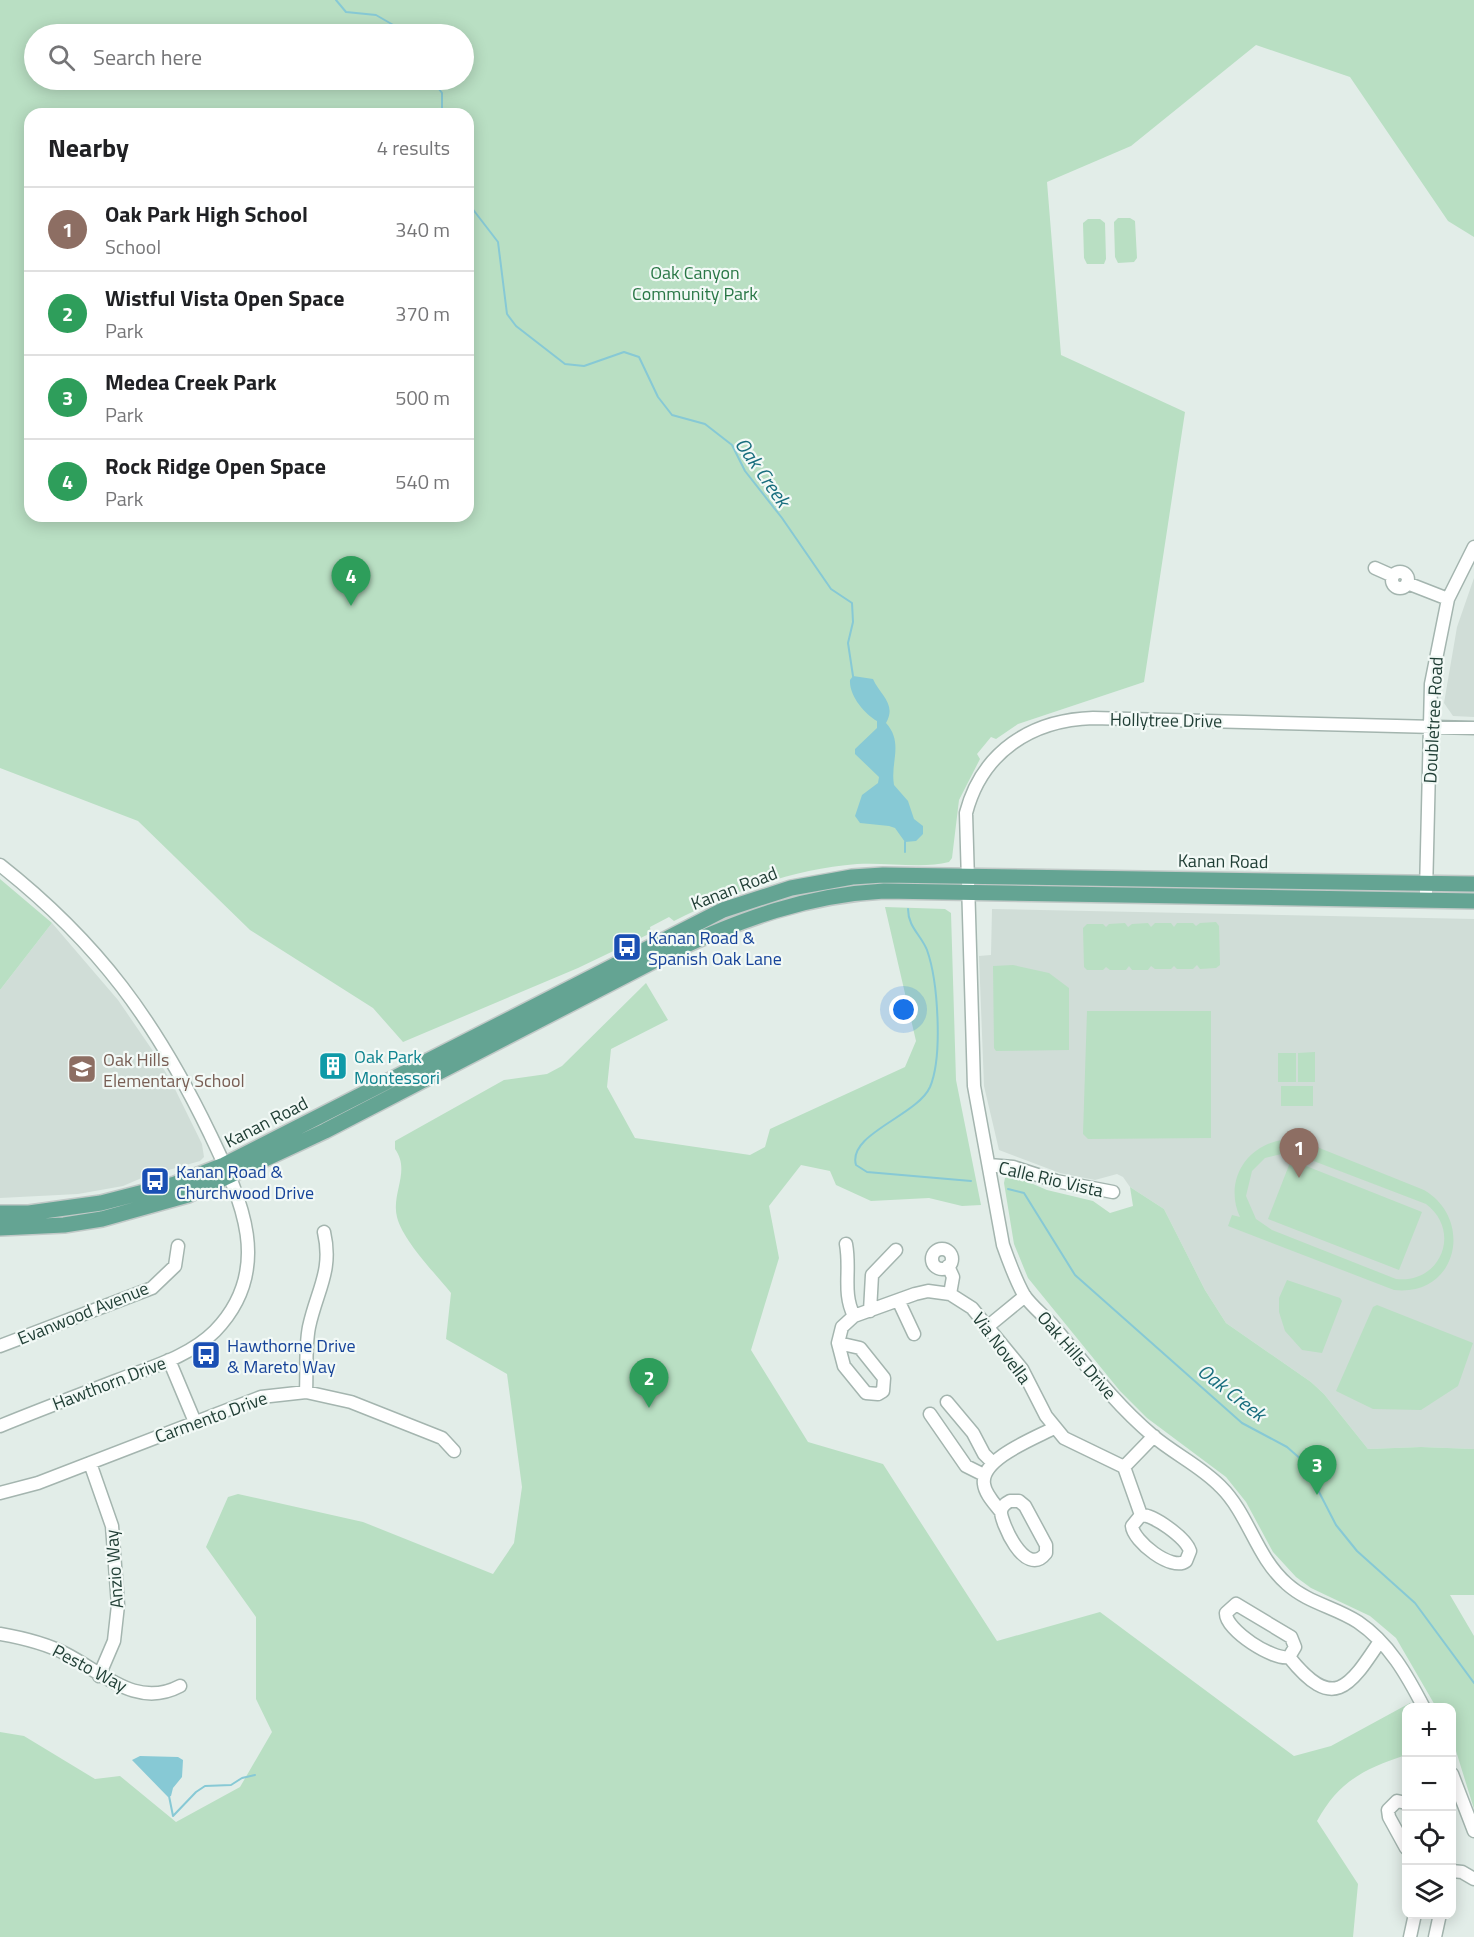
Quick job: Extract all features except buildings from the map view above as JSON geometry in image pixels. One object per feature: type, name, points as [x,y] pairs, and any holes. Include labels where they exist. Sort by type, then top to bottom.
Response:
[{"type":"main road","name":"Kanan Road","points":[[0,1228],[64,1225],[135,1212],[227,1171],[656,943],[742,902],[791,888],[852,877],[966,884],[1474,901]]},
{"type":"main road","name":"Kanan Road","points":[[966,884],[1474,884]]},
{"type":"main road","name":"Kanan Road","points":[[0,1213],[65,1209],[128,1198],[227,1171]]},
{"type":"street","name":"Doubletree Road","points":[[1426,900],[1433,666],[1449,599],[1474,547]]},
{"type":"street","points":[[1375,568],[1393,576],[1393,583],[1396,587],[1402,588],[1407,583],[1449,599]]},
{"type":"street","name":"Hollytree Drive","points":[[966,884],[966,813],[980,778],[1010,743],[1044,725],[1093,718],[1474,728]]},
{"type":"street","name":"Hawthorn Drive","points":[[0,865],[70,926],[110,970],[148,1019],[190,1094],[227,1171],[247,1228],[249,1256],[244,1283],[231,1310],[214,1332],[192,1349],[0,1426]]},
{"type":"street","name":"Oak Hills Drive","points":[[966,884],[973,1073],[1003,1245],[1009,1264],[1025,1296],[1115,1401],[1154,1436],[1202,1470],[1222,1488],[1237,1508],[1264,1559],[1286,1584],[1312,1601],[1358,1622],[1380,1641],[1405,1672],[1422,1703]]},
{"type":"street","name":"Calle Rio Vista","points":[[989,1165],[1013,1167],[1056,1181],[1113,1192]]},
{"type":"street","points":[[306,1392],[309,1326],[327,1268],[329,1253],[324,1232]]},
{"type":"street","points":[[846,1244],[849,1265],[846,1299],[854,1317]]},
{"type":"street","name":"Evanwood Avenue","points":[[0,1346],[152,1288],[175,1266],[178,1246]]},
{"type":"street","points":[[870,1311],[872,1275],[896,1250]]},
{"type":"street","points":[[838,1343],[860,1348],[884,1378],[883,1391],[878,1394],[866,1393],[844,1366],[838,1343],[842,1327],[854,1317],[928,1291],[950,1294],[953,1277],[948,1266]]},
{"type":"street","name":"Via Novella","points":[[950,1294],[972,1308],[986,1328],[1022,1369],[1054,1428],[1074,1445],[1124,1467]]},
{"type":"street","points":[[986,1328],[1025,1296]]},
{"type":"street","points":[[899,1302],[914,1334]]},
{"type":"street","points":[[169,1360],[195,1422]]},
{"type":"street","name":"Carmento Drive","points":[[0,1493],[39,1483],[261,1396],[306,1392],[351,1402],[442,1438],[454,1451]]},
{"type":"street","points":[[947,1402],[973,1433],[984,1454],[992,1462]]},
{"type":"street","points":[[930,1414],[966,1466],[984,1475]]},
{"type":"street","points":[[1001,1512],[1010,1501],[1019,1501],[1025,1506],[1046,1545],[1041,1559],[1031,1561],[1023,1557],[1002,1519],[1001,1512],[983,1485],[984,1475],[992,1462],[1054,1428]]},
{"type":"street","points":[[1141,1515],[1124,1467],[1154,1436]]},
{"type":"street","name":"Anzio Way","points":[[90,1463],[112,1526],[118,1605],[114,1641],[99,1676]]},
{"type":"street","points":[[1141,1515],[1151,1516],[1185,1542],[1190,1551],[1186,1561],[1178,1565],[1170,1564],[1136,1537],[1132,1526],[1141,1515]]},
{"type":"street","points":[[1236,1604],[1247,1608],[1291,1637],[1295,1647],[1289,1657],[1282,1659],[1271,1655],[1231,1627],[1226,1618],[1228,1609],[1236,1604]]},
{"type":"street","name":"Pesto Way","points":[[0,1634],[42,1643],[68,1655],[99,1676],[126,1689],[166,1694],[180,1686]]},
{"type":"street","points":[[1289,1657],[1316,1684],[1326,1688],[1339,1688],[1356,1678],[1380,1641]]},
{"type":"street","points":[[1456,1784],[1474,1831]]},
{"type":"street","points":[[1402,1802],[1397,1801],[1388,1810],[1389,1817],[1402,1839]]},
{"type":"street","points":[[1456,1871],[1474,1879]]},
{"type":"street","points":[[1410,1937],[1414,1919]]},
{"type":"street","points":[[1435,1937],[1439,1919]]},
{"type":"shaded area","points":[[1474,578],[1474,717],[1453,716],[1444,703],[1457,627]]},
{"type":"shaded area","points":[[992,909],[1474,919],[1474,1449],[1421,1447],[1368,1449],[1324,1394],[1311,1382],[1226,1323],[1205,1290],[1164,1209],[1130,1187],[1123,1177],[1117,1174],[1095,1180],[1060,1173],[999,1150],[984,1086],[979,956],[991,955]]},
{"type":"shaded area","name":"Oak Hills Elementary School","points":[[52,923],[118,1000],[155,1054],[202,1144],[204,1157],[200,1161],[144,1177],[123,1186],[78,1194],[0,1198],[0,990]]},
{"type":"green space","name":"Oak Canyon Community Park","points":[[0,0],[1474,0],[1474,237],[1448,221],[1350,77],[1256,45],[1131,146],[1047,182],[1061,355],[1185,412],[1144,682],[1018,724],[996,739],[991,737],[977,754],[980,759],[959,800],[952,858],[949,862],[928,865],[857,864],[810,871],[763,884],[674,921],[669,917],[650,927],[651,933],[578,968],[403,1042],[373,1008],[250,930],[138,821],[0,768]]},
{"type":"green space","points":[[1118,218],[1130,218],[1135,221],[1137,258],[1134,262],[1118,263],[1115,257],[1114,222]]},
{"type":"green space","points":[[1088,219],[1100,219],[1105,223],[1106,259],[1104,264],[1087,264],[1084,258],[1083,223]]},
{"type":"green space","points":[[0,879],[52,923],[0,990]]},
{"type":"green space","points":[[885,907],[945,909],[951,913],[956,1080],[981,1205],[962,1206],[929,1198],[871,1201],[836,1185],[830,1171],[801,1165],[769,1206],[779,1258],[751,1350],[808,1442],[883,1464],[997,1641],[1100,1612],[1294,1756],[1331,1746],[1402,1707],[1402,1757],[1365,1771],[1354,1778],[1334,1796],[1317,1821],[1358,1884],[1353,1937],[0,1937],[0,1732],[24,1736],[95,1779],[120,1776],[176,1822],[240,1787],[272,1732],[256,1699],[256,1617],[206,1547],[228,1497],[238,1494],[363,1522],[493,1574],[514,1543],[522,1487],[507,1374],[446,1339],[451,1293],[413,1246],[397,1217],[396,1199],[401,1166],[395,1149],[395,1141],[504,1080],[547,1074],[562,1066],[646,983],[668,1020],[611,1049],[607,1087],[635,1138],[750,1155],[765,1147],[770,1129],[905,1067],[916,1041]]},
{"type":"green space","points":[[1216,922],[1219,926],[1220,965],[1216,968],[1200,969],[1197,965],[1193,969],[1177,969],[1174,966],[1171,969],[1155,969],[1151,966],[1148,970],[1132,970],[1129,966],[1126,970],[1110,970],[1106,967],[1103,970],[1087,970],[1084,967],[1083,928],[1087,924],[1103,924],[1106,927],[1109,924],[1125,923],[1128,927],[1132,924],[1148,923],[1151,927],[1155,923],[1171,923],[1174,927],[1177,923],[1193,923],[1196,926],[1200,923]]},
{"type":"green space","points":[[1013,965],[1049,973],[1069,988],[1069,1050],[996,1051],[994,1048],[993,966]]},
{"type":"green space","points":[[1087,1011],[1211,1011],[1211,1138],[1088,1139],[1083,1134]]},
{"type":"green space","points":[[1315,1052],[1315,1082],[1298,1082],[1298,1053]]},
{"type":"green space","points":[[1278,1053],[1296,1053],[1296,1082],[1278,1082]]},
{"type":"green space","points":[[1281,1086],[1313,1086],[1313,1106],[1281,1106]]},
{"type":"green space","points":[[1282,1140],[1307,1143],[1424,1190],[1440,1203],[1449,1219],[1453,1236],[1452,1254],[1445,1269],[1433,1281],[1416,1289],[1394,1290],[1228,1226],[1232,1215],[1240,1217],[1235,1191],[1241,1168],[1248,1158],[1269,1144]],"holes":[[[1290,1152],[1426,1204],[1437,1215],[1443,1228],[1444,1241],[1441,1254],[1435,1265],[1425,1273],[1412,1278],[1396,1279],[1272,1230],[1256,1219],[1246,1196],[1252,1171],[1265,1158]]]},
{"type":"green space","points":[[1291,1160],[1422,1212],[1399,1270],[1268,1219]]},
{"type":"green space","points":[[1005,1178],[1019,1178],[1047,1190],[1093,1201],[1110,1213],[1133,1206],[1130,1187],[1164,1209],[1205,1290],[1226,1323],[1311,1382],[1324,1394],[1368,1449],[1421,1447],[1474,1449],[1474,1595],[1450,1595],[1474,1636],[1474,1809],[1456,1751],[1456,1703],[1434,1703],[1396,1638],[1370,1616],[1311,1588],[1296,1577],[1273,1552],[1246,1502],[1226,1477],[1147,1418],[1120,1391],[1028,1278],[1014,1244]]},
{"type":"green space","points":[[1287,1280],[1340,1298],[1342,1301],[1322,1353],[1302,1350],[1285,1331],[1279,1312],[1279,1298]]},
{"type":"green space","points":[[1377,1305],[1473,1343],[1458,1386],[1421,1410],[1373,1409],[1336,1391],[1373,1307]]},
{"type":"water","points":[[853,676],[873,679],[889,705],[889,716],[886,723],[891,730],[895,745],[894,785],[908,801],[914,819],[923,826],[923,834],[916,841],[905,842],[895,828],[860,823],[855,816],[862,795],[878,783],[879,777],[855,754],[855,749],[877,728],[877,721],[863,709],[855,698],[850,686]]},
{"type":"water","points":[[140,1756],[178,1757],[183,1760],[182,1777],[173,1788],[171,1796],[168,1797],[132,1760]]},
{"type":"waterway","name":"Oak Creek","points":[[336,0],[346,12],[376,15],[392,24]]},
{"type":"waterway","name":"Oak Creek","points":[[440,90],[442,93],[442,108]]},
{"type":"waterway","name":"Oak Creek","points":[[474,211],[498,242],[507,314],[516,326],[565,364],[584,366],[624,352],[639,357],[658,397],[672,415],[705,424],[732,445],[745,471],[782,518],[831,589],[852,603],[853,622],[848,643],[853,676]]},
{"type":"waterway","name":"Oak Creek","points":[[905,842],[905,852]]},
{"type":"waterway","name":"Oak Creek","points":[[908,909],[912,926],[927,950],[934,980],[938,1019],[937,1057],[934,1073],[930,1087],[923,1097],[872,1134],[862,1144],[856,1154],[856,1165],[867,1172],[971,1181]]},
{"type":"waterway","name":"Oak Creek","points":[[1008,1189],[1024,1193],[1075,1275],[1242,1423],[1287,1447],[1303,1461],[1336,1525],[1357,1551],[1415,1603],[1474,1683]]},
{"type":"waterway","points":[[169,1796],[173,1816],[205,1786],[231,1785],[242,1778],[255,1775]]},
{"type":"place","name":"Rock Ridge Open Space","points":[[351,606]]},
{"type":"place","name":"Kanan Road & Spanish Oak Lane","points":[[627,947]]},
{"type":"place","name":"Oak Park Montessori","points":[[333,1066]]},
{"type":"place","name":"Oak Hills Elementary School","points":[[82,1069]]},
{"type":"place","name":"Oak Park High School","points":[[1299,1178]]},
{"type":"place","name":"Kanan Road & Churchwood Drive","points":[[155,1181]]},
{"type":"place","name":"Hawthorne Drive & Mareto Way","points":[[206,1355]]},
{"type":"place","name":"Wistful Vista Open Space","points":[[649,1408]]},
{"type":"place","name":"Medea Creek Park","points":[[1317,1495]]}]
